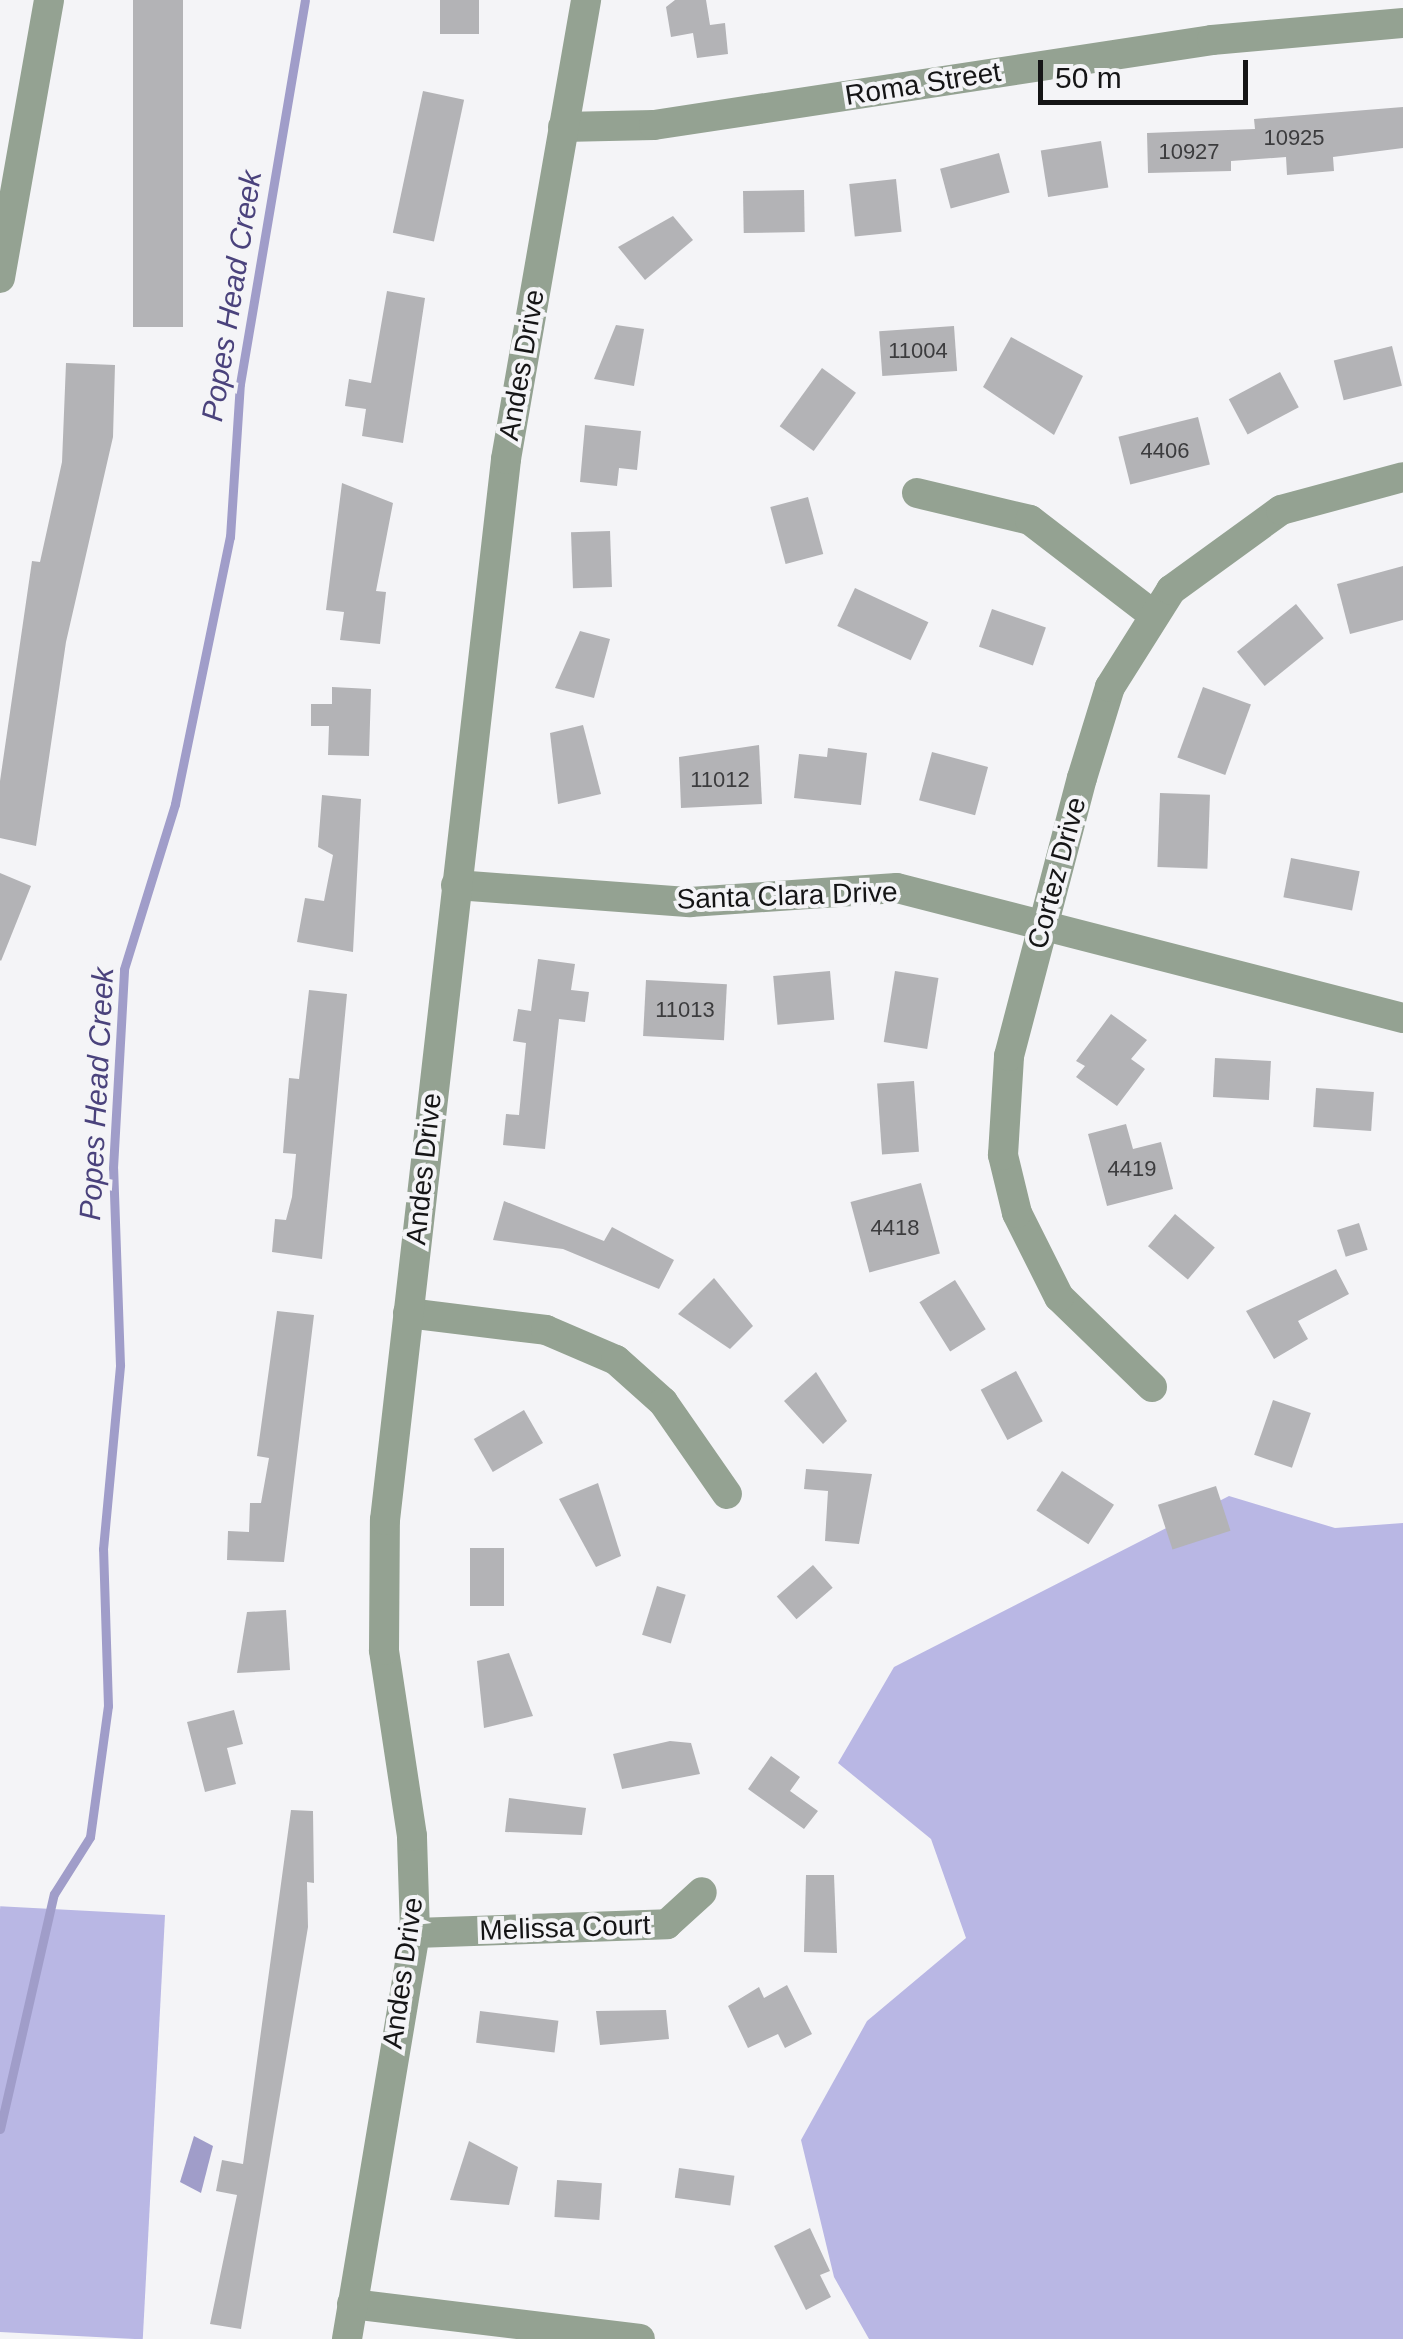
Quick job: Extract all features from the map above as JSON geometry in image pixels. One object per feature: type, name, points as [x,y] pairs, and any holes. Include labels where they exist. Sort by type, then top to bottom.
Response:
[{"type":"street","points":[[0,278],[12,134],[49,0]]},
{"type":"street","name":"Andes Drive","points":[[346,2339],[415,1933],[382,1594],[408,1313],[506,459],[586,0]]},
{"type":"street","name":"Roma Street","points":[[563,127],[654,126],[1212,40],[1403,23]]},
{"type":"street","name":"Cortez Drive","points":[[1152,1387],[1059,1297],[1009,1184],[1005,1076],[1044,921],[1110,687],[1152,614],[1260,521],[1336,490],[1403,478]]},
{"type":"street","points":[[917,492],[1030,520],[1152,614]]},
{"type":"street","name":"Santa Clara Drive","points":[[456,885],[690,902],[897,888],[1044,921],[1403,1018]]},
{"type":"street","points":[[408,1313],[546,1330],[616,1360],[663,1402],[727,1494]]},
{"type":"street","name":"Melissa Court","points":[[415,1933],[667,1924],[702,1892]]},
{"type":"street","points":[[352,2304],[640,2339]]},
{"type":"shaded area","points":[[1229,1496],[1335,1528],[1403,1523],[1403,2339],[869,2339],[834,2277],[801,2140],[867,2021],[966,1938],[931,1839],[838,1763],[894,1667]]},
{"type":"shaded area","points":[[0,1906],[165,1915],[143,2339],[0,2332]]},
{"type":"shaded area","points":[[194,2136],[213,2146],[201,2193],[180,2182]]},
{"type":"building","points":[[133,0],[183,0],[183,327],[133,327]]},
{"type":"building","points":[[440,0],[479,0],[479,34],[440,34]]},
{"type":"building","points":[[675,0],[706,0],[710,25],[725,23],[728,54],[697,58],[693,33],[671,37],[666,7]]},
{"type":"building","points":[[423,91],[464,100],[434,242],[393,233]]},
{"type":"building","points":[[1403,107],[1403,148],[1333,157],[1334,171],[1287,175],[1286,157],[1231,161],[1231,171],[1148,173],[1147,133],[1255,129],[1254,119]]},
{"type":"building","points":[[1101,141],[1108,187],[1048,197],[1041,151]]},
{"type":"building","points":[[999,153],[1010,193],[951,208],[940,169]]},
{"type":"building","points":[[896,179],[902,232],[855,237],[849,184]]},
{"type":"building","points":[[804,190],[805,232],[744,233],[743,191]]},
{"type":"building","points":[[673,216],[693,240],[645,280],[618,247]]},
{"type":"building","points":[[387,291],[425,298],[403,443],[362,436],[366,409],[345,406],[349,379],[371,383]]},
{"type":"building","points":[[616,325],[644,329],[634,386],[594,379]]},
{"type":"building","points":[[954,326],[957,371],[882,376],[879,331]]},
{"type":"building","points":[[1011,337],[1083,376],[1054,435],[983,387]]},
{"type":"building","points":[[1392,346],[1402,386],[1344,400],[1334,361]]},
{"type":"building","points":[[66,363],[115,365],[113,437],[66,642],[36,846],[0,838],[0,781],[32,561],[40,562],[62,462]]},
{"type":"building","points":[[822,368],[856,393],[814,451],[780,426]]},
{"type":"building","points":[[1280,372],[1299,407],[1248,435],[1229,399]]},
{"type":"building","points":[[1198,417],[1210,465],[1130,484],[1118,437]]},
{"type":"building","points":[[585,425],[641,431],[637,470],[619,468],[617,486],[580,482]]},
{"type":"building","points":[[342,483],[393,503],[376,591],[386,592],[380,644],[340,640],[344,612],[326,610]]},
{"type":"building","points":[[808,497],[823,554],[786,564],[770,507]]},
{"type":"building","points":[[610,531],[612,587],[573,588],[571,532]]},
{"type":"building","points":[[1403,566],[1403,620],[1350,634],[1337,584]]},
{"type":"building","points":[[855,588],[928,622],[911,660],[837,626]]},
{"type":"building","points":[[1296,604],[1324,638],[1265,686],[1237,652]]},
{"type":"building","points":[[992,609],[1046,628],[1033,665],[979,647]]},
{"type":"building","points":[[580,631],[610,639],[594,698],[555,688]]},
{"type":"building","points":[[332,687],[371,689],[369,756],[328,755],[329,726],[311,726],[311,704],[332,704]]},
{"type":"building","points":[[1203,687],[1251,704],[1225,775],[1177,757]]},
{"type":"building","points":[[583,725],[601,794],[558,804],[550,733]]},
{"type":"building","points":[[759,745],[762,804],[681,808],[679,757]]},
{"type":"building","points":[[828,748],[867,753],[861,805],[794,798],[799,754],[827,757]]},
{"type":"building","points":[[932,752],[988,767],[975,815],[919,800]]},
{"type":"building","points":[[1160,793],[1210,795],[1207,869],[1157,867]]},
{"type":"building","points":[[322,795],[361,799],[353,952],[297,942],[305,898],[324,901],[333,855],[318,847]]},
{"type":"building","points":[[1291,858],[1360,871],[1352,911],[1283,897]]},
{"type":"building","points":[[0,873],[31,886],[1,961],[0,960]]},
{"type":"building","points":[[538,959],[575,964],[571,990],[589,992],[585,1022],[559,1019],[545,1149],[503,1145],[506,1114],[519,1115],[526,1043],[513,1041],[518,1009],[531,1011]]},
{"type":"building","points":[[830,971],[834,1020],[777,1025],[773,976]]},
{"type":"building","points":[[895,971],[938,978],[927,1049],[884,1042]]},
{"type":"building","points":[[646,980],[727,984],[724,1040],[643,1036]]},
{"type":"building","points":[[309,990],[347,994],[322,1259],[272,1252],[275,1219],[286,1220],[292,1197],[296,1154],[283,1153],[289,1078],[299,1079]]},
{"type":"building","points":[[1111,1014],[1147,1040],[1131,1059],[1145,1069],[1117,1106],[1076,1077],[1085,1066],[1076,1061]]},
{"type":"building","points":[[1215,1058],[1271,1061],[1269,1100],[1213,1097]]},
{"type":"building","points":[[914,1081],[919,1152],[882,1154],[877,1084]]},
{"type":"building","points":[[1316,1088],[1374,1092],[1371,1131],[1313,1127]]},
{"type":"building","points":[[1126,1124],[1133,1149],[1161,1142],[1173,1189],[1107,1206],[1088,1134]]},
{"type":"building","points":[[921,1183],[940,1254],[869,1272],[850,1202]]},
{"type":"building","points":[[504,1201],[604,1241],[612,1227],[674,1260],[659,1289],[563,1249],[493,1240]]},
{"type":"building","points":[[1175,1214],[1215,1247],[1188,1280],[1148,1246]]},
{"type":"building","points":[[1359,1223],[1368,1250],[1346,1257],[1337,1230]]},
{"type":"building","points":[[1336,1269],[1349,1294],[1298,1321],[1308,1339],[1274,1359],[1246,1311]]},
{"type":"building","points":[[714,1278],[753,1326],[730,1349],[678,1314]]},
{"type":"building","points":[[955,1280],[986,1329],[950,1351],[919,1302]]},
{"type":"building","points":[[277,1311],[314,1315],[284,1562],[227,1560],[228,1531],[249,1532],[250,1503],[261,1503],[269,1458],[257,1456]]},
{"type":"building","points":[[1016,1371],[1043,1421],[1007,1440],[981,1390]]},
{"type":"building","points":[[816,1372],[847,1421],[823,1444],[784,1401]]},
{"type":"building","points":[[1273,1400],[1311,1413],[1292,1468],[1254,1455]]},
{"type":"building","points":[[524,1410],[543,1443],[493,1472],[474,1439]]},
{"type":"building","points":[[806,1469],[872,1474],[859,1544],[825,1541],[828,1491],[804,1489]]},
{"type":"building","points":[[1062,1471],[1114,1505],[1088,1544],[1036,1510]]},
{"type":"building","points":[[598,1483],[621,1556],[596,1567],[559,1499]]},
{"type":"building","points":[[1216,1486],[1231,1531],[1173,1550],[1158,1505]]},
{"type":"building","points":[[470,1548],[504,1548],[504,1606],[470,1606]]},
{"type":"building","points":[[813,1565],[833,1588],[796,1619],[777,1596]]},
{"type":"building","points":[[657,1586],[686,1595],[671,1644],[642,1635]]},
{"type":"building","points":[[286,1610],[290,1670],[237,1673],[247,1612]]},
{"type":"building","points":[[509,1653],[533,1716],[484,1728],[477,1661]]},
{"type":"building","points":[[234,1710],[243,1744],[227,1748],[236,1784],[205,1792],[187,1722]]},
{"type":"building","points":[[670,1741],[691,1743],[700,1774],[622,1789],[613,1754]]},
{"type":"building","points":[[771,1756],[800,1777],[790,1791],[818,1811],[804,1829],[748,1789]]},
{"type":"building","points":[[509,1798],[586,1808],[582,1835],[505,1832]]},
{"type":"building","points":[[291,1810],[313,1811],[314,1883],[307,1882],[308,1927],[241,2329],[210,2324],[237,2195],[216,2191],[222,2160],[243,2164]]},
{"type":"building","points":[[806,1875],[834,1875],[837,1953],[804,1952]]},
{"type":"building","points":[[787,1985],[812,2034],[785,2048],[778,2034],[748,2048],[728,2006],[759,1987],[764,1998]]},
{"type":"building","points":[[666,2010],[669,2039],[600,2045],[596,2011]]},
{"type":"building","points":[[480,2011],[558,2021],[555,2052],[476,2043]]},
{"type":"building","points":[[469,2141],[518,2167],[509,2205],[450,2200]]},
{"type":"building","points":[[679,2168],[734,2176],[730,2206],[675,2198]]},
{"type":"building","points":[[557,2180],[602,2183],[599,2220],[554,2217]]},
{"type":"building","points":[[810,2228],[830,2271],[820,2275],[831,2297],[806,2310],[774,2246]]},
{"type":"waterway","name":"Popes Head Creek","points":[[0,2129],[54,1894],[90,1837],[108,1706],[103,1549],[120,1365],[113,1168],[124,969],[175,804],[230,537],[240,384],[305,0]]}]
